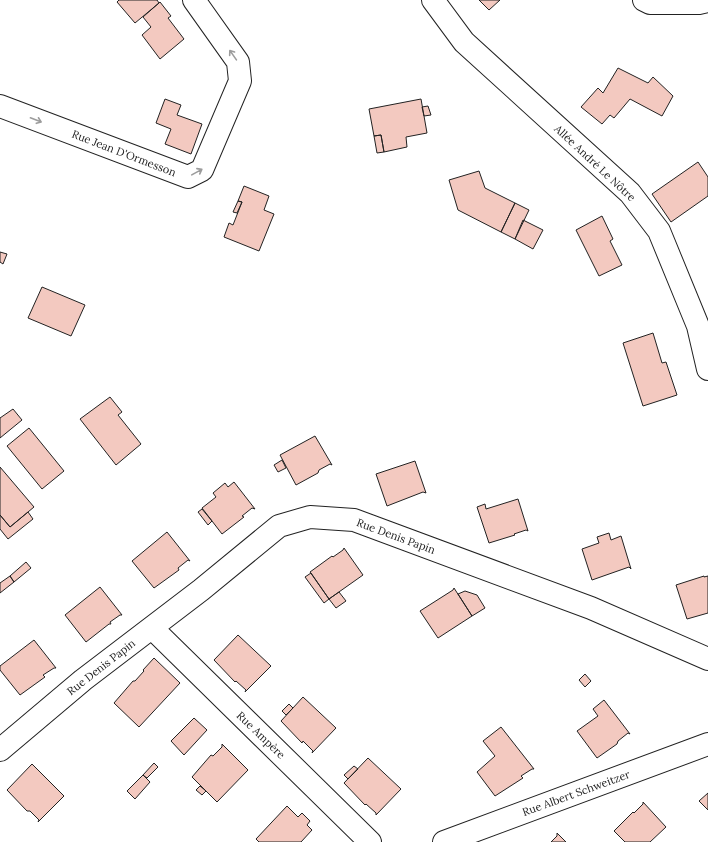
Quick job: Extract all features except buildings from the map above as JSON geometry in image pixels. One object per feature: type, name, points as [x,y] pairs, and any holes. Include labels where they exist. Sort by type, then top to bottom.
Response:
[{"type":"street","name":"Rue Jean D'Ormesson","points":[[0,106],[188,177],[202,170],[240,81],[238,62],[194,0]]},
{"type":"street","name":"Allée André Le Nôtre","points":[[433,0],[464,42],[505,81],[630,193],[659,231],[698,326],[708,369]]},
{"type":"street","points":[[644,0],[650,2],[685,3],[699,3],[708,1]]},
{"type":"street","name":"Rue Denis Papin","points":[[0,750],[82,680],[201,590],[279,526],[310,517],[354,520],[591,608],[708,659]]},
{"type":"street","name":"Rue Ampère","points":[[152,628],[370,842]]},
{"type":"street","name":"Rue Albert Schweitzer","points":[[444,842],[708,744]]}]
